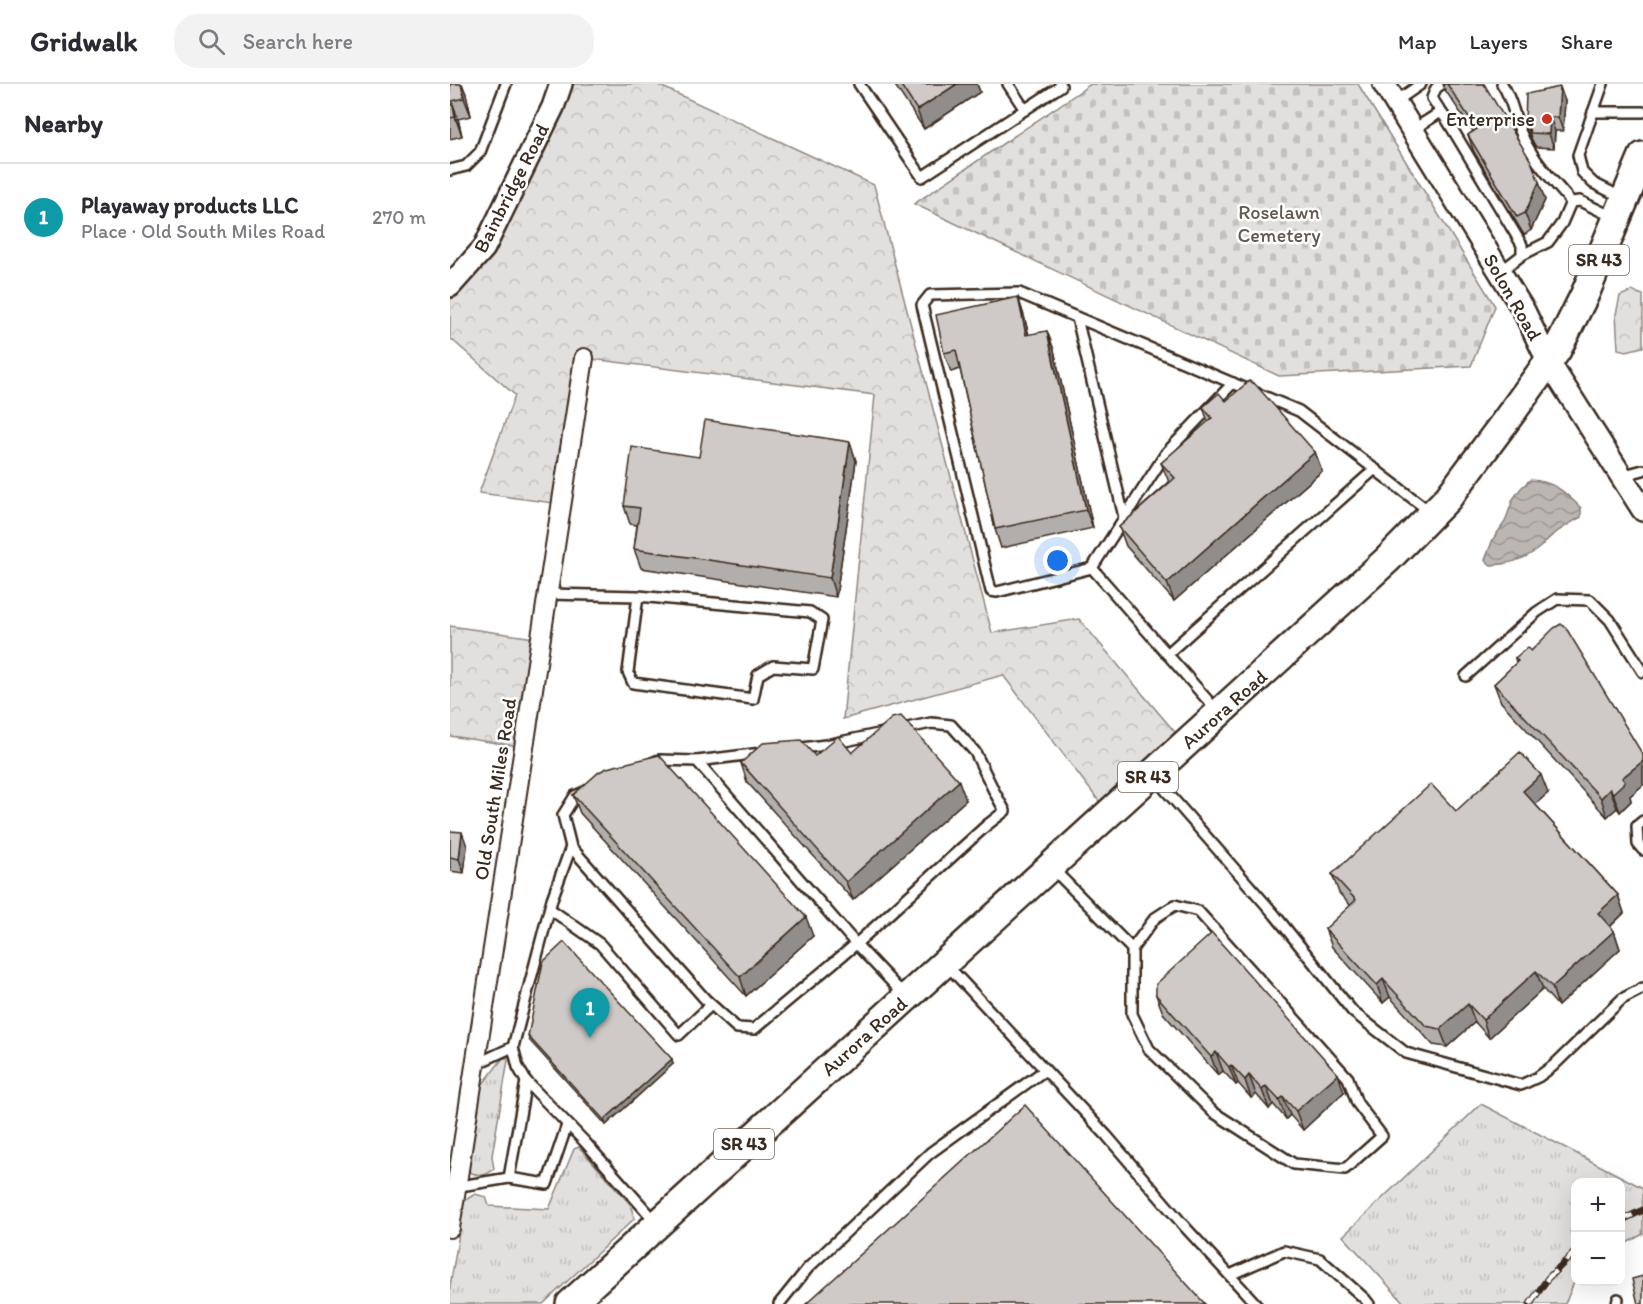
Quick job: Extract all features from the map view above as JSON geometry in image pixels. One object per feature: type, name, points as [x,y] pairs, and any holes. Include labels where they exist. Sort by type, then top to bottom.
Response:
[{"type":"main road","name":"Aurora Road","points":[[570,1304],[1387,560],[1448,498],[1557,350],[1585,294],[1643,156]]},
{"type":"street","name":"Bainbridge Road","points":[[450,286],[484,248],[553,107],[561,84]]},
{"type":"street","name":"Solon Road","points":[[1390,93],[1524,311],[1548,361],[1643,510]]},
{"type":"street","name":"Old South Miles Road","points":[[450,1228],[453,1187],[476,1064],[584,358]]},
{"type":"lane","points":[[450,171],[466,166],[480,152],[506,84]]},
{"type":"lane","points":[[859,84],[922,177],[1061,86],[1060,84]]},
{"type":"lane","points":[[1008,84],[1025,110]]},
{"type":"lane","points":[[1390,93],[1421,84]]},
{"type":"lane","points":[[1442,84],[1436,88],[1432,98],[1522,244],[1522,255]]},
{"type":"lane","points":[[1502,84],[1507,91],[1521,133],[1532,156],[1571,202]]},
{"type":"lane","points":[[1603,84],[1578,155],[1582,172],[1620,209]]},
{"type":"lane","points":[[1412,130],[1441,112]]},
{"type":"lane","points":[[1593,112],[1643,112]]},
{"type":"lane","points":[[1571,202],[1580,201],[1620,209]]},
{"type":"lane","points":[[1500,272],[1522,255],[1548,242],[1562,223],[1571,202]]},
{"type":"lane","points":[[1233,383],[1166,453],[1092,568],[997,592],[990,591],[922,305],[930,295],[1019,293],[1077,318],[1233,383],[1299,411],[1432,514]]},
{"type":"lane","points":[[1077,318],[1125,517]]},
{"type":"lane","points":[[1167,654],[1375,469]]},
{"type":"lane","points":[[1622,476],[1643,470]]},
{"type":"lane","points":[[1092,568],[1219,713]]},
{"type":"lane","points":[[548,594],[638,596],[810,612],[822,620],[813,669],[773,666],[758,675],[753,699],[633,683],[628,672],[638,596]]},
{"type":"lane","points":[[1466,676],[1537,612],[1557,599],[1590,600],[1610,620],[1643,672]]},
{"type":"lane","points":[[931,723],[951,725],[975,752],[1005,811],[856,944],[754,1029],[737,1028],[711,1005],[572,847],[563,815],[575,796],[659,760],[697,761],[826,746],[931,723]]},
{"type":"lane","points":[[697,761],[856,944],[906,997]]},
{"type":"lane","points":[[1152,774],[1275,915],[1353,1012],[1406,1053],[1521,1085],[1538,1077],[1553,1066],[1622,999],[1643,988]]},
{"type":"lane","points":[[1643,821],[1638,826],[1638,844],[1643,850]]},
{"type":"lane","points":[[572,847],[550,909],[513,1047],[518,1067],[526,1081],[584,1141],[657,1223]]},
{"type":"lane","points":[[1050,867],[1132,949],[1132,1014],[1149,1049],[1212,1112],[1294,1164],[1345,1169],[1382,1136],[1357,1103],[1348,1078],[1198,911],[1175,905],[1155,918],[1132,949]]},
{"type":"lane","points":[[550,909],[600,944],[679,1035],[711,1005]]},
{"type":"lane","points":[[944,963],[1107,1136],[1185,1227],[1256,1304]]},
{"type":"lane","points":[[476,1064],[513,1047]]},
{"type":"lane","points":[[779,1304],[808,1268],[930,1153],[1045,1070]]},
{"type":"lane","points":[[509,1178],[526,1081]]},
{"type":"lane","points":[[453,1187],[509,1178],[547,1184],[567,1125]]},
{"type":"lane","points":[[1230,1275],[1284,1251],[1320,1259],[1369,1304]]},
{"type":"green space","points":[[561,84],[656,84],[874,185],[992,633],[1079,619],[1185,744],[1108,813],[1003,675],[843,719],[875,395],[584,358],[561,504],[479,493],[515,395],[450,338],[450,286],[484,248]]},
{"type":"green space","name":"Roselawn Cemetery","points":[[1091,84],[1358,84],[1495,306],[1471,366],[1279,376],[914,204]]},
{"type":"green space","points":[[1632,291],[1643,295],[1643,347],[1626,351],[1618,349],[1616,314],[1620,296]]},
{"type":"green space","points":[[450,626],[541,639],[524,747],[450,736]]},
{"type":"green space","points":[[503,1058],[508,1060],[492,1156],[494,1169],[481,1175],[475,1174],[467,1171],[479,1089]]},
{"type":"green space","points":[[1481,1104],[1624,1178],[1571,1178],[1572,1286],[1565,1304],[1405,1304],[1343,1236]]},
{"type":"green space","points":[[579,1147],[630,1204],[634,1219],[543,1304],[450,1304],[450,1286],[462,1202],[475,1194],[486,1197],[489,1206],[549,1209],[574,1149]]},
{"type":"green space","points":[[1625,1179],[1643,1188],[1643,1234],[1625,1244]]},
{"type":"water","points":[[1530,480],[1552,485],[1564,492],[1581,508],[1581,517],[1551,536],[1528,556],[1491,565],[1485,560],[1493,539],[1505,522],[1513,499]]},
{"type":"building","points":[[450,84],[461,84],[464,98],[452,101],[455,117],[450,118]]},
{"type":"building","points":[[900,84],[957,84],[917,110]]},
{"type":"building","points":[[1447,84],[1484,84],[1531,161],[1539,182],[1525,213],[1517,217],[1468,135],[1477,129]]},
{"type":"building","points":[[1560,87],[1558,117],[1550,117],[1549,134],[1531,133],[1525,122],[1526,94]]},
{"type":"building","points":[[1018,297],[1026,335],[1047,331],[1086,510],[995,529],[956,350],[944,353],[936,315]]},
{"type":"building","points":[[1249,381],[1255,384],[1315,452],[1167,583],[1119,527],[1175,478],[1161,463],[1212,418],[1203,407],[1219,393],[1226,401]]},
{"type":"building","points":[[705,420],[850,442],[830,578],[634,549],[640,508],[624,506],[632,447],[699,457]]},
{"type":"building","points":[[1561,624],[1566,628],[1643,755],[1643,761],[1622,778],[1625,782],[1613,793],[1610,789],[1601,798],[1494,684],[1518,661],[1515,658],[1528,647],[1531,651]]},
{"type":"building","points":[[901,716],[959,781],[846,882],[741,763],[763,743],[801,740],[815,756],[838,736],[852,753],[892,718]]},
{"type":"building","points":[[1520,752],[1541,775],[1523,791],[1618,895],[1598,913],[1614,931],[1552,987],[1536,971],[1483,1020],[1468,1004],[1440,1029],[1426,1026],[1383,979],[1377,985],[1325,929],[1356,900],[1332,874],[1431,784],[1456,811]]},
{"type":"building","points":[[659,755],[806,917],[740,977],[573,795],[599,772],[607,768]]},
{"type":"building","points":[[450,831],[462,832],[459,859],[450,857]]},
{"type":"building","points":[[1212,933],[1338,1074],[1296,1111],[1283,1097],[1279,1100],[1266,1086],[1262,1090],[1249,1075],[1245,1080],[1216,1052],[1211,1057],[1156,995],[1156,984]]},
{"type":"building","points":[[564,942],[672,1059],[604,1120],[528,1036],[543,962]]},
{"type":"building","points":[[1025,1105],[1205,1304],[806,1304]]},
{"type":"building","points":[[1643,1276],[1643,1304],[1638,1304],[1632,1279]]},
{"type":"railway","points":[[1625,1219],[1643,1210]]},
{"type":"railway","points":[[1530,1304],[1548,1278],[1571,1256]]},
{"type":"place","name":"Enterprise","points":[[1547,119]]},
{"type":"place","name":"Playaway products LLC","points":[[590,1038]]}]
